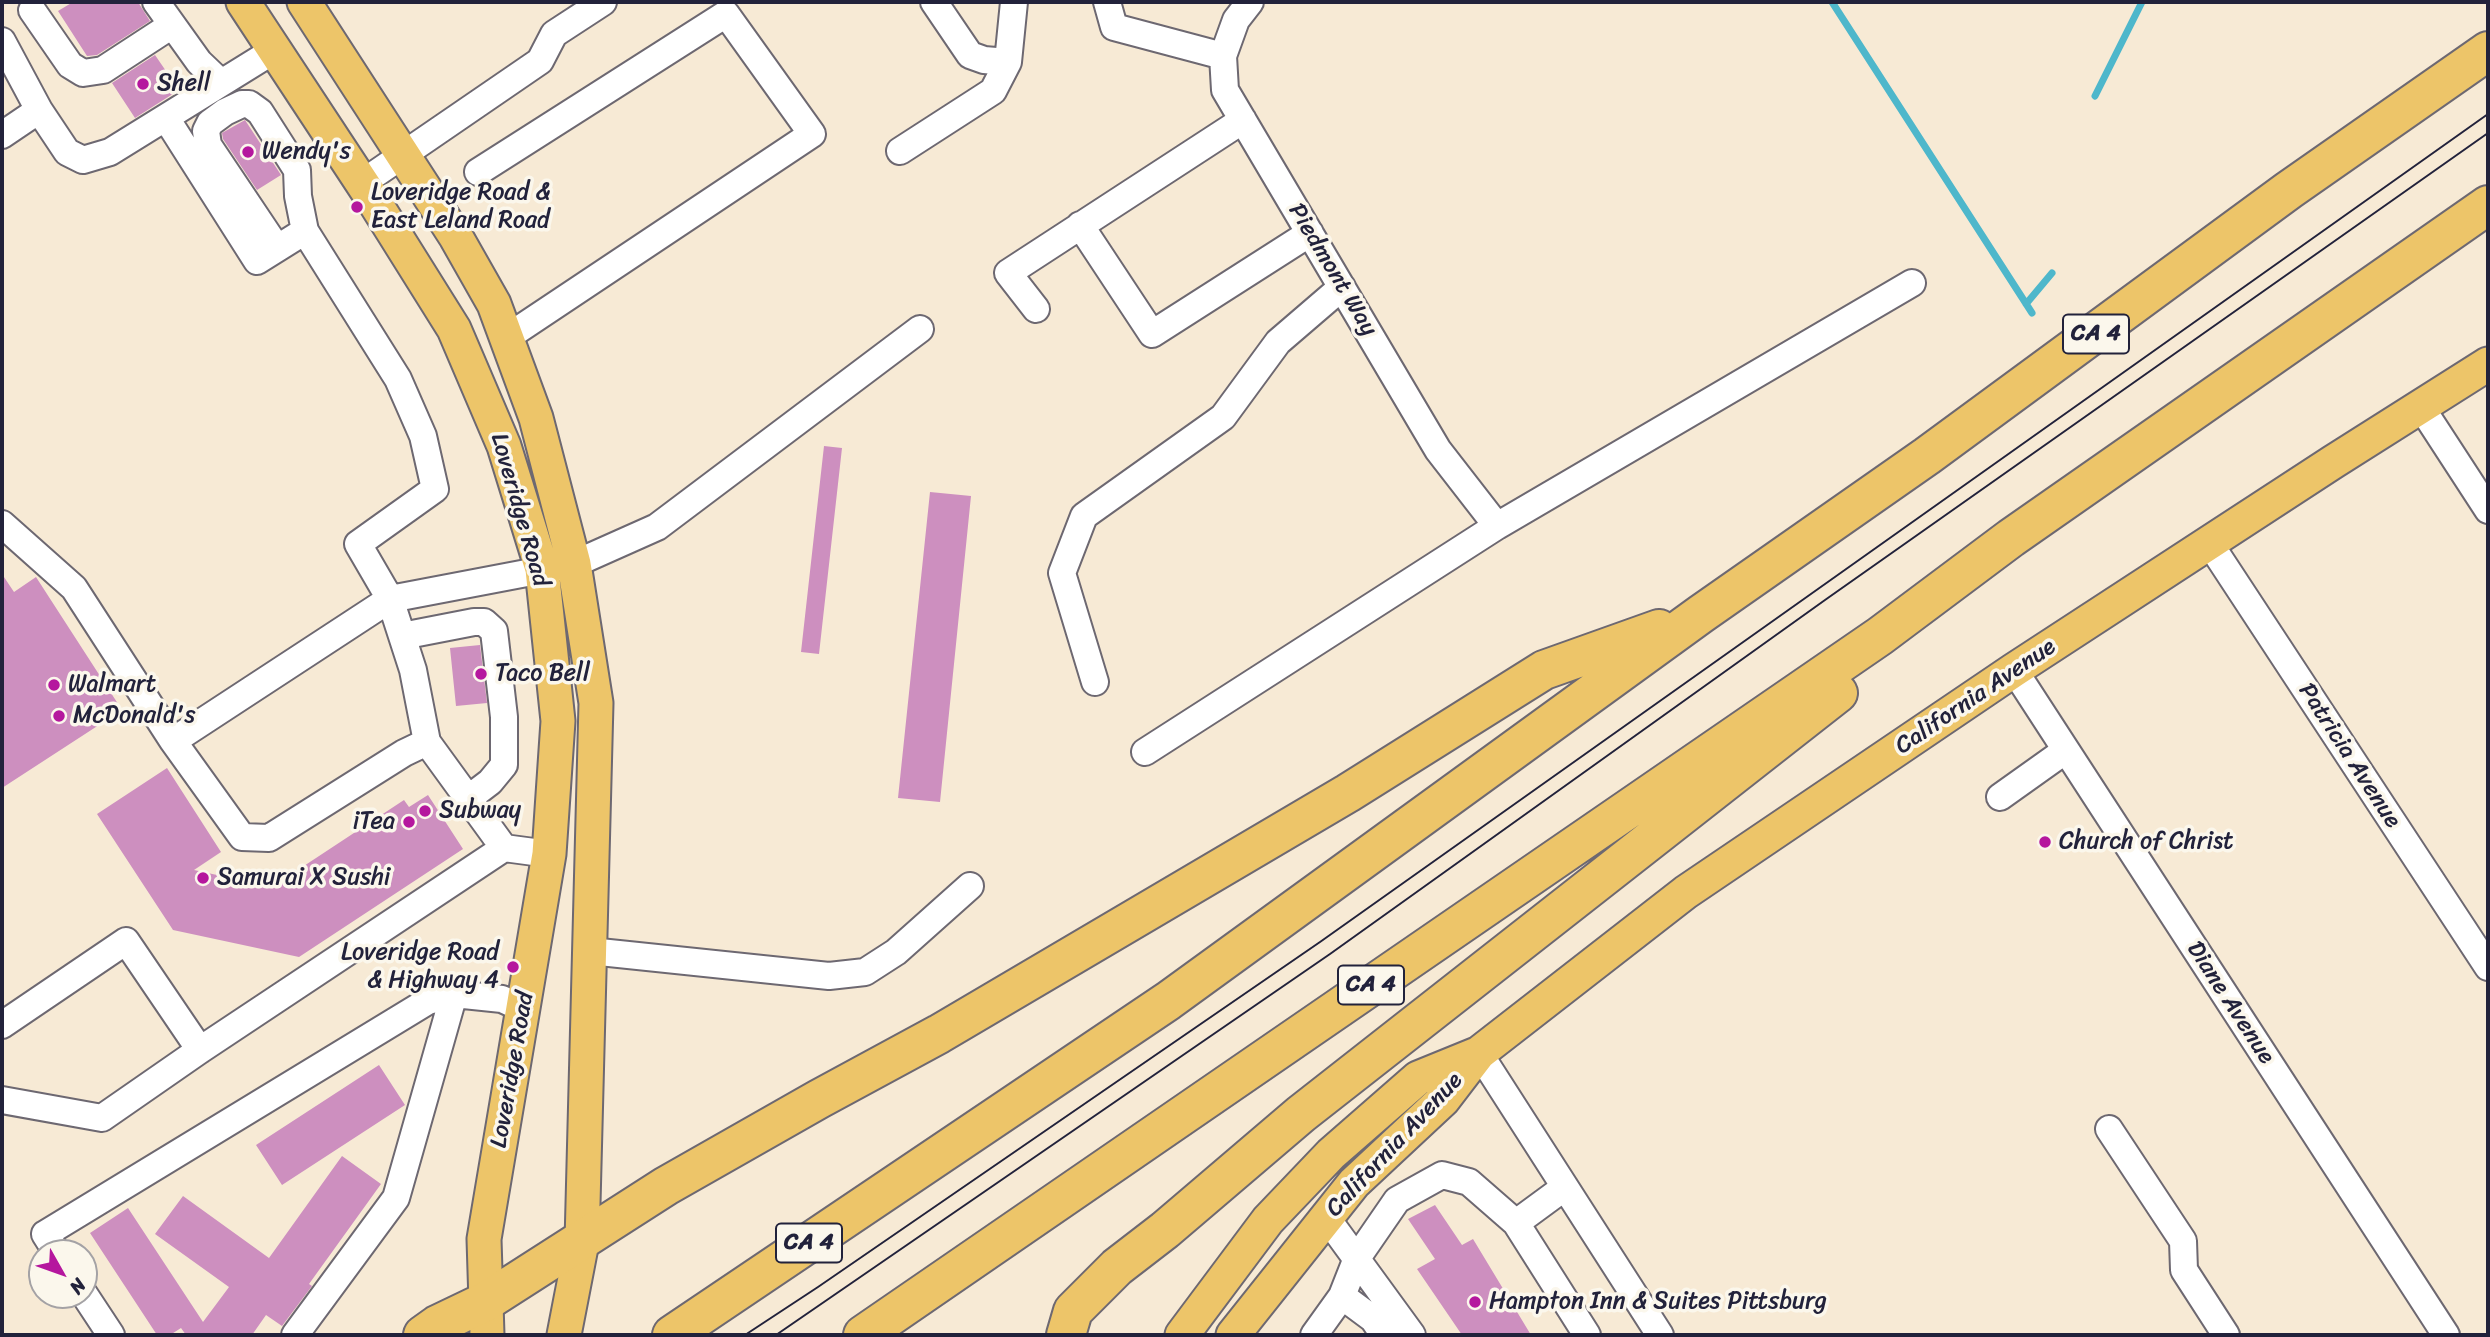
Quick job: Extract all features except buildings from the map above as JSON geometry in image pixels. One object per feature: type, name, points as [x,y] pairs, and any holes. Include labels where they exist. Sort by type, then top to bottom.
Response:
[{"type":"highway","name":"CA 4","points":[[672,1335],[1168,1001],[1701,614],[1927,456],[2289,190],[2488,51]]},
{"type":"highway","name":"CA 4","points":[[863,1335],[1880,636],[2022,530],[2488,205]]},
{"type":"highway","points":[[423,1335],[437,1325],[486,1318],[582,1242],[666,1186],[939,1034],[1348,793],[1545,670],[1701,614]]},
{"type":"highway","points":[[1066,1335],[1073,1311],[1117,1267],[1165,1230],[1301,1114],[1843,690],[1880,636]]},
{"type":"main road","name":"Loveridge Road","points":[[243,2],[454,329],[504,446],[541,569],[558,721],[549,854],[484,1239],[486,1318]]},
{"type":"main road","name":"Loveridge Road","points":[[304,2],[404,154],[494,304],[536,418],[574,564],[596,703],[582,1242],[564,1335]]},
{"type":"main road","name":"California Avenue","points":[[1233,1335],[1354,1183],[1443,1100],[1479,1053],[1686,892],[2014,670],[2488,364]]},
{"type":"main road","name":"California Avenue","points":[[1182,1335],[1268,1220],[1331,1154],[1418,1078],[1479,1053]]},
{"type":"street","points":[[156,2],[199,62],[221,83]]},
{"type":"street","points":[[362,183],[540,61],[554,34],[603,2]]},
{"type":"street","points":[[934,2],[970,55],[984,60],[1008,62]]},
{"type":"street","points":[[900,151],[993,91],[1008,62],[1014,2]]},
{"type":"street","points":[[1107,2],[1114,27],[1223,56]]},
{"type":"street","name":"Piedmont Way","points":[[1250,2],[1236,20],[1223,56],[1225,90],[1438,450],[1497,526]]},
{"type":"street","points":[[2,28],[38,6],[70,65],[83,73],[103,70],[172,24]]},
{"type":"street","points":[[478,172],[726,15],[812,134],[506,338]]},
{"type":"street","points":[[2,41],[39,110],[67,152],[83,160],[110,152],[273,51]]},
{"type":"street","points":[[276,248],[206,138],[210,123],[242,104],[249,104],[260,112],[297,170],[298,196],[305,230],[398,379],[423,436],[435,489],[358,544],[390,599],[413,670],[427,742],[504,848]]},
{"type":"street","points":[[2,135],[39,110]]},
{"type":"street","points":[[166,118],[257,261],[305,230]]},
{"type":"street","points":[[1036,309],[1008,273],[1243,120]]},
{"type":"street","points":[[1080,225],[1152,334],[1310,233]]},
{"type":"street","points":[[1145,752],[1497,526],[1912,283]]},
{"type":"street","points":[[1095,682],[1062,573],[1084,516],[1223,417],[1279,342],[1342,287]]},
{"type":"street","points":[[173,741],[390,599],[574,564],[657,527],[920,329]]},
{"type":"street","points":[[2421,407],[2488,510]]},
{"type":"street","points":[[2,524],[74,588],[173,741],[242,837],[269,838],[404,753],[427,742]]},
{"type":"street","name":"Patricia Avenue","points":[[2210,544],[2488,967]]},
{"type":"street","points":[[401,636],[474,622],[484,622],[494,631],[504,717],[504,765],[490,782],[469,798]]},
{"type":"street","name":"Diane Avenue","points":[[2014,670],[2446,1335]]},
{"type":"street","points":[[2000,797],[2066,750]]},
{"type":"street","points":[[2,1100],[102,1118],[504,848],[549,854]]},
{"type":"street","points":[[590,951],[830,976],[865,971],[896,952],[970,886]]},
{"type":"street","points":[[2,1025],[126,941],[200,1050]]},
{"type":"street","points":[[48,1239],[45,1234],[428,1000],[454,994],[502,999],[524,1009]]},
{"type":"street","points":[[296,1335],[396,1198],[454,994]]},
{"type":"street","points":[[1479,1053],[1660,1335]]},
{"type":"street","points":[[2109,1129],[2183,1241],[2184,1270],[2226,1335]]},
{"type":"street","points":[[1314,1335],[1342,1296],[1357,1258],[1397,1200],[1443,1175],[1469,1182],[1516,1223],[1587,1335]]},
{"type":"street","points":[[1516,1223],[1565,1187]]},
{"type":"street","points":[[1326,1217],[1412,1335]]},
{"type":"street","points":[[1342,1296],[1373,1319],[1384,1335]]},
{"type":"street","points":[[94,1309],[111,1335]]},
{"type":"waterway","points":[[1832,2],[2032,313]]},
{"type":"waterway","points":[[2095,96],[2142,2]]},
{"type":"waterway","points":[[2026,304],[2052,273]]},
{"type":"tram line","points":[[745,1335],[1320,942],[2488,114]]},
{"type":"tram line","points":[[776,1335],[1330,954],[1825,600],[2488,133]]},
{"type":"place","name":"Shell","points":[[143,84]]},
{"type":"place","name":"Wendy's","points":[[248,152]]},
{"type":"place","name":"Loveridge Road & East Leland Road","points":[[357,207]]},
{"type":"place","name":"Taco Bell","points":[[481,674]]},
{"type":"place","name":"Walmart","points":[[54,685]]},
{"type":"place","name":"McDonald's","points":[[59,716]]},
{"type":"place","name":"Subway","points":[[425,811]]},
{"type":"place","name":"iTea","points":[[409,822]]},
{"type":"place","name":"Church of Christ","points":[[2045,842]]},
{"type":"place","name":"Samurai X Sushi","points":[[203,878]]},
{"type":"place","name":"Loveridge Road & Highway 4","points":[[513,967]]},
{"type":"place","name":"Hampton Inn & Suites Pittsburg","points":[[1475,1302]]}]
